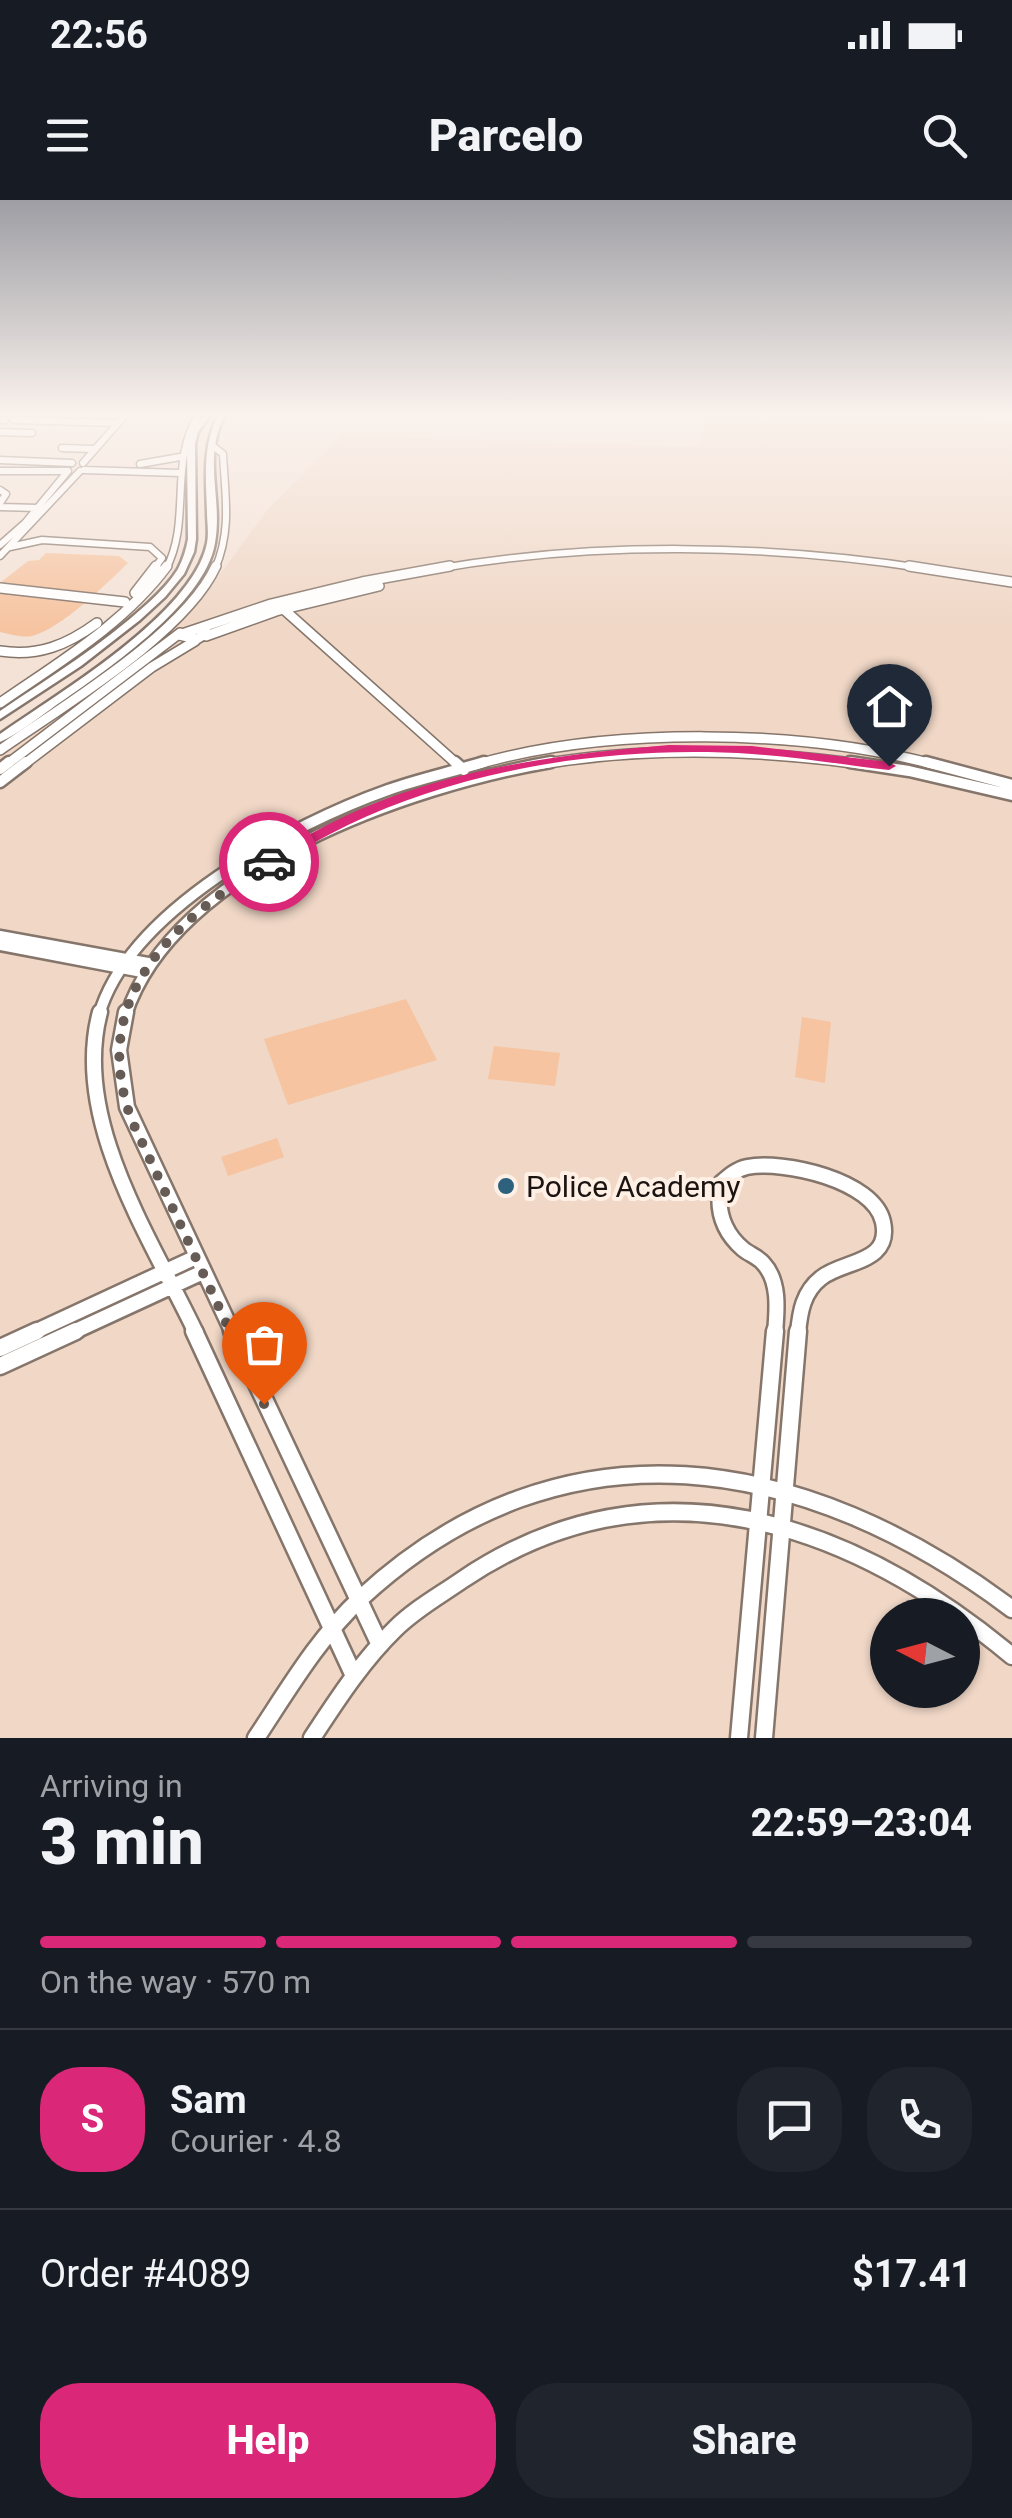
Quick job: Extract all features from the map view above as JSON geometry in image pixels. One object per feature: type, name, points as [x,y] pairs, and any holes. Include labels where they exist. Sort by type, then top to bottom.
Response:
[{"type":"main road","points":[[0,716],[159,599],[180,576],[191,543],[191,486]]},
{"type":"main road","points":[[0,738],[181,602],[197,580],[208,554],[211,486]]},
{"type":"main road","points":[[190,497],[200,492],[210,495]]},
{"type":"main road","points":[[62,660],[74,663]]},
{"type":"street","points":[[0,556],[55,486]]},
{"type":"street","points":[[5,546],[68,486]]},
{"type":"street","points":[[0,703],[142,597],[170,564],[176,550],[179,486]]},
{"type":"street","points":[[0,750],[124,659],[188,606],[212,578],[226,536],[225,486]]},
{"type":"street","points":[[0,490],[6,494],[0,505],[38,508]]},
{"type":"street","points":[[0,650],[28,654],[52,650],[125,602],[156,570],[162,558],[157,550],[142,545],[50,540],[5,546]]},
{"type":"street","points":[[0,782],[202,634],[276,607],[411,580],[575,557],[648,554],[848,565],[1012,586]]},
{"type":"street","points":[[0,588],[125,602]]},
{"type":"street","points":[[276,607],[462,774]]},
{"type":"street","points":[[0,770],[180,632],[190,627],[202,634]]},
{"type":"street","points":[[354,1676],[109,1142],[92,1087],[95,1034],[122,962],[189,899],[253,854],[346,806],[526,754],[721,739],[794,743],[913,760],[1012,785]]},
{"type":"street","points":[[624,746],[811,754],[917,771],[1012,795]]},
{"type":"street","points":[[380,1646],[132,1121],[119,1082],[120,1032],[145,967],[206,906],[294,846],[462,774]]},
{"type":"street","points":[[0,936],[145,967]]},
{"type":"street","points":[[0,945],[122,962]]},
{"type":"street","points":[[739,1738],[778,1298],[765,1264],[742,1247],[726,1228],[716,1205],[721,1183],[735,1171],[776,1164],[823,1174],[860,1192],[882,1218],[884,1233],[872,1256],[824,1275],[800,1307],[764,1738]]},
{"type":"street","points":[[0,1348],[198,1266]]},
{"type":"street","points":[[0,1366],[170,1278]]},
{"type":"street","points":[[256,1738],[332,1630],[358,1600],[403,1562],[488,1514],[566,1486],[648,1473],[724,1478],[784,1492],[846,1510],[906,1539],[1012,1609]]},
{"type":"street","points":[[312,1738],[354,1676],[407,1617],[500,1554],[559,1528],[642,1513],[713,1514],[806,1532],[874,1559],[946,1600],[1012,1656]]},
{"type":"shaded area","name":"Police Academy","points":[[291,486],[1012,486],[1012,1738],[0,1738],[0,756],[123,667],[203,597],[269,508]]},
{"type":"shaded area","points":[[46,553],[119,556],[128,563],[83,605],[44,631],[28,636],[0,632],[0,583],[28,561],[39,560]]},
{"type":"shaded area","points":[[406,999],[437,1060],[288,1105],[264,1039]]},
{"type":"shaded area","points":[[802,1017],[831,1022],[825,1083],[795,1077]]},
{"type":"shaded area","points":[[494,1046],[560,1053],[555,1086],[488,1079]]},
{"type":"shaded area","points":[[277,1138],[284,1157],[228,1176],[221,1157]]},
{"type":"way so far","points":[[264,1404],[132,1121],[119,1082],[117,1055],[125,1013],[148,962],[194,915],[269,862]]},
{"type":"place","name":"Police Academy","points":[[506,1186]]},
{"type":"route","points":[[269,862],[343,822],[404,797],[454,780],[577,756],[669,749],[752,750],[889,766]]}]
